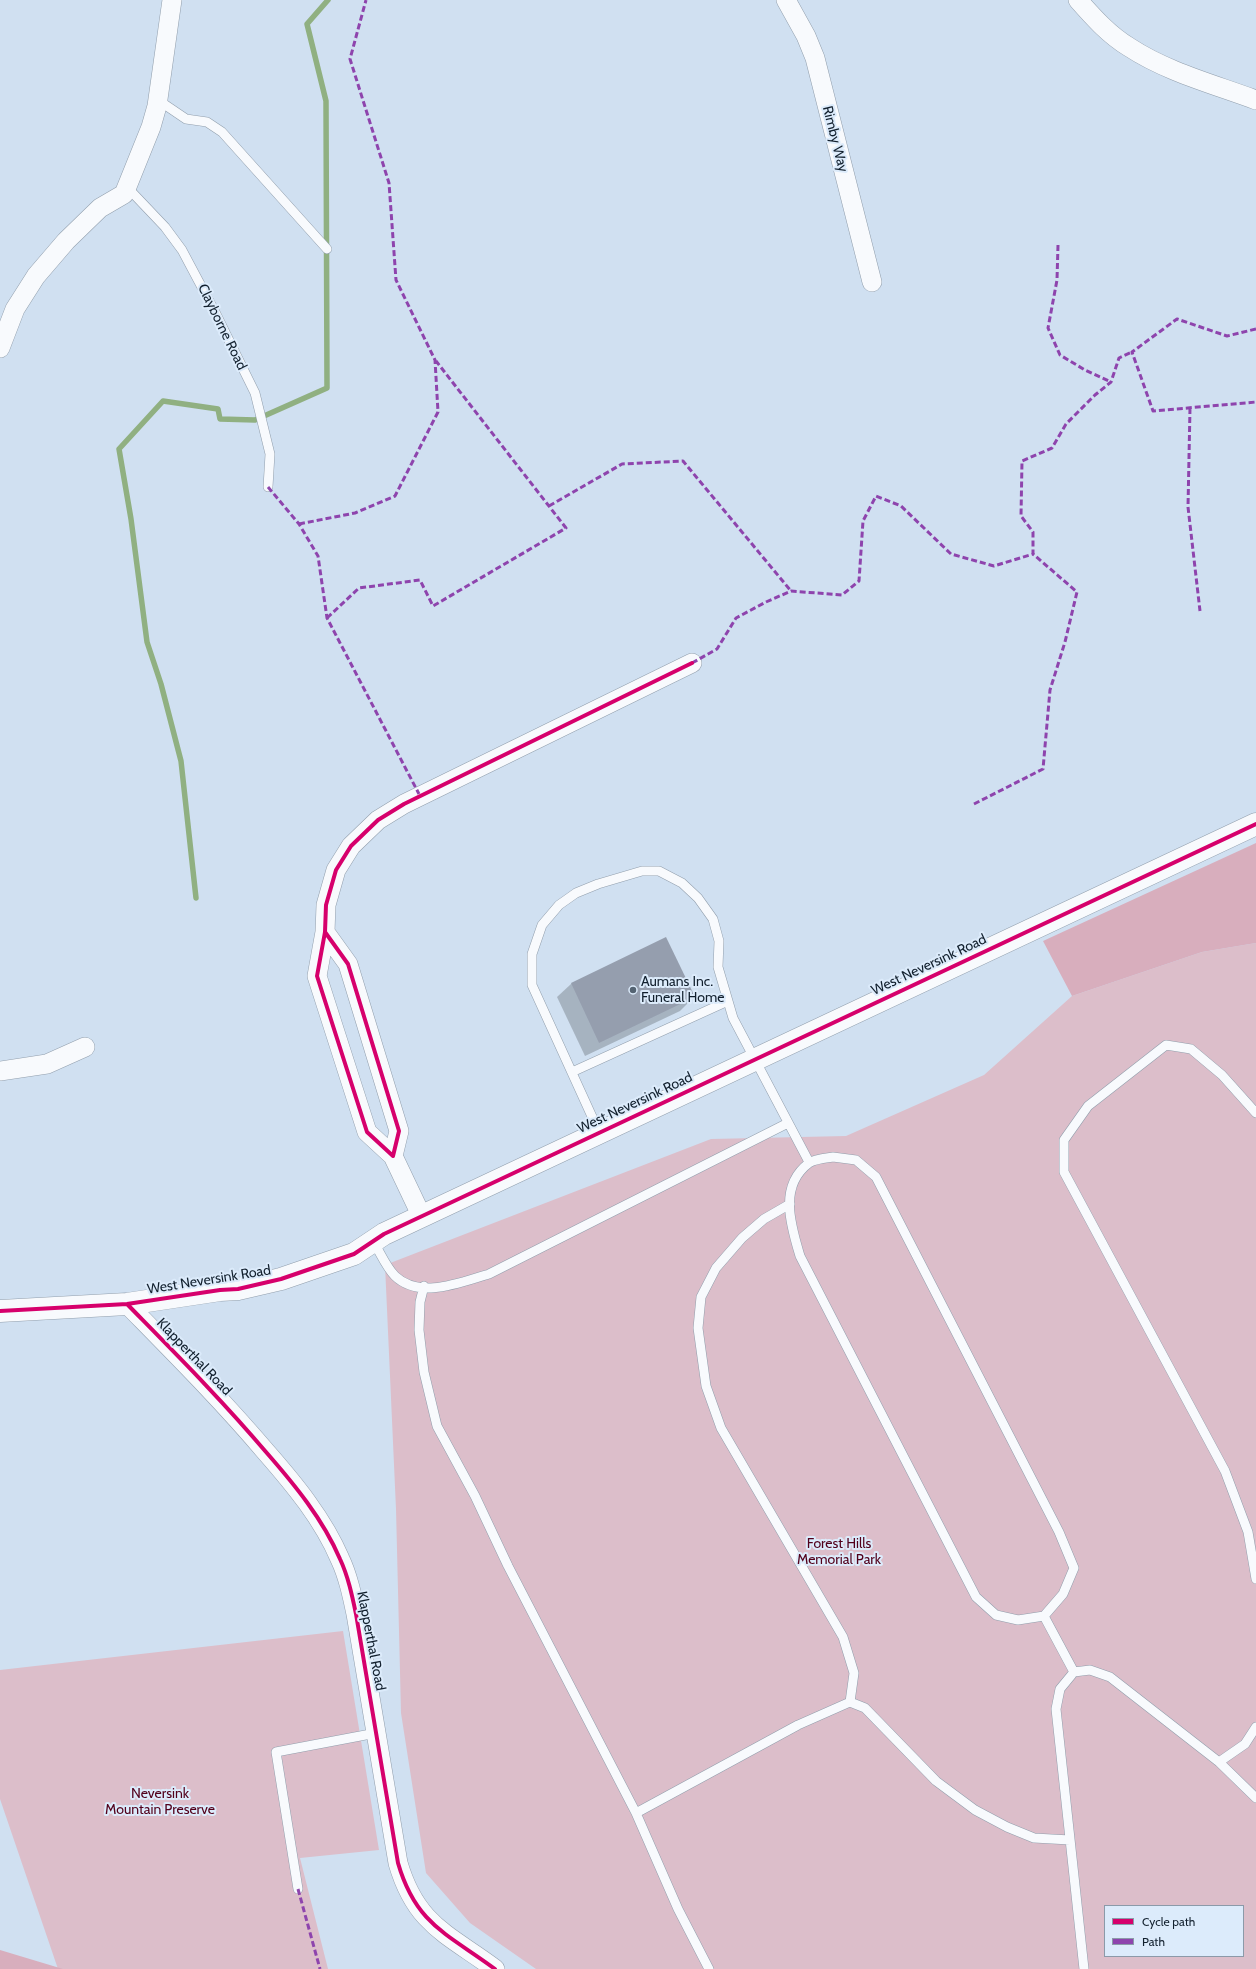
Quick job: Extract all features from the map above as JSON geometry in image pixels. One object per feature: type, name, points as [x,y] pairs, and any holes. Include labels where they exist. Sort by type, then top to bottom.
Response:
[{"type":"street","points":[[0,348],[15,309],[36,276],[66,241],[100,208],[124,194],[151,127],[158,100],[172,0]]},
{"type":"street","name":"Rimby Way","points":[[786,0],[806,36],[815,58],[872,282]]},
{"type":"street","points":[[1078,0],[1109,32],[1129,48],[1167,68],[1256,100]]},
{"type":"street","points":[[422,1217],[393,1156],[367,1132],[317,976],[325,932],[326,905],[336,870],[352,846],[378,820],[404,804],[692,663]]},
{"type":"street","name":"West Neversink Road","points":[[0,1311],[127,1304],[220,1290],[238,1289],[281,1279],[354,1254],[384,1234],[1256,824]]},
{"type":"street","points":[[325,932],[348,964],[399,1131],[393,1156]]},
{"type":"street","points":[[0,1071],[47,1064],[85,1047]]},
{"type":"street","name":"Klapperthal Road","points":[[127,1304],[236,1416],[280,1468],[322,1524],[340,1558],[347,1576],[356,1614],[398,1863],[410,1894],[428,1919],[440,1931],[495,1969]]},
{"type":"lane","points":[[158,100],[186,119],[207,122],[222,132],[327,249]]},
{"type":"lane","name":"Clayborne Road","points":[[127,187],[165,227],[182,250],[202,285],[255,393],[270,454],[268,487]]},
{"type":"lane","points":[[599,1132],[532,985],[532,954],[542,924],[559,904],[576,893],[598,884],[642,871],[659,871],[682,883],[698,898],[713,919],[720,941],[718,967],[733,1018],[810,1162]]},
{"type":"lane","points":[[572,1072],[728,1001]]},
{"type":"lane","points":[[1256,1113],[1222,1075],[1191,1049],[1166,1045],[1088,1106],[1064,1140],[1064,1172],[1225,1471],[1248,1532],[1256,1579]]},
{"type":"lane","points":[[373,1241],[394,1275],[411,1286],[441,1288],[489,1274],[788,1122]]},
{"type":"lane","points":[[833,1157],[856,1160],[876,1177],[1059,1532],[1074,1568],[1063,1594],[1044,1616],[1018,1620],[996,1615],[976,1596],[800,1256],[790,1222],[790,1204],[794,1178],[810,1162],[833,1157]]},
{"type":"lane","points":[[790,1204],[764,1219],[742,1238],[716,1268],[701,1297],[698,1328],[706,1386],[721,1428],[842,1637],[854,1673],[850,1702]]},
{"type":"lane","points":[[424,1286],[420,1302],[419,1330],[424,1372],[438,1426],[475,1496],[508,1566],[636,1813],[678,1909],[709,1969]]},
{"type":"lane","points":[[1044,1616],[1074,1672]]},
{"type":"lane","points":[[1084,1969],[1056,1709],[1060,1689],[1074,1672],[1090,1670],[1110,1677],[1219,1762],[1256,1798]]},
{"type":"lane","points":[[636,1813],[798,1724],[850,1702],[865,1708],[936,1781],[975,1810],[1007,1828],[1034,1838],[1070,1840]]},
{"type":"lane","points":[[1219,1762],[1245,1744],[1256,1727]]},
{"type":"lane","points":[[298,1889],[276,1752],[376,1733]]},
{"type":"green space","name":"Forest Hills Memorial Park","points":[[1256,943],[1256,1969],[536,1969],[470,1923],[426,1873],[401,1713],[396,1509],[385,1265],[711,1139],[846,1136],[984,1075],[1072,996],[1202,952]]},
{"type":"green space","name":"Neversink Mountain Preserve","points":[[343,1631],[379,1850],[300,1858],[328,1969],[58,1969],[0,1799],[0,1670]]},
{"type":"shaded area","points":[[1256,843],[1256,943],[1202,952],[1072,996],[1043,941]]},
{"type":"shaded area","points":[[0,1950],[63,1969],[0,1969]]},
{"type":"building","name":"Aumans Inc. Funeral Home","points":[[666,937],[695,997],[599,1043],[571,983]]},
{"type":"waterway","points":[[196,898],[181,761],[161,684],[147,642],[131,519],[119,449],[163,401],[218,409],[220,419],[255,420],[327,388],[326,101],[307,24],[328,0]]},
{"type":"marked path","points":[[299,524],[355,513],[395,496],[438,412],[435,360],[396,280],[389,183],[350,59],[366,0]]},
{"type":"marked path","points":[[1058,245],[1057,280],[1048,328],[1060,355],[1085,370],[1111,382]]},
{"type":"marked path","points":[[1256,329],[1227,336],[1177,319],[1132,352],[1153,411],[1256,402]]},
{"type":"marked path","points":[[692,663],[717,649],[736,618],[766,602],[791,591],[842,595],[859,581],[863,521],[876,496],[901,506],[951,554],[994,566],[1033,554],[1033,532],[1021,516],[1022,461],[1052,448],[1066,424],[1095,395],[1111,382],[1119,358],[1132,352]]},
{"type":"marked path","points":[[327,618],[359,588],[420,580],[433,606],[566,528],[436,361]]},
{"type":"marked path","points":[[1190,408],[1188,507],[1200,611]]},
{"type":"marked path","points":[[549,506],[622,464],[683,461],[791,591]]},
{"type":"marked path","points":[[268,487],[299,524],[318,556],[327,618],[419,794]]},
{"type":"marked path","points":[[974,804],[1043,769],[1050,690],[1065,642],[1077,592],[1033,554]]},
{"type":"marked path","points":[[298,1889],[320,1969]]},
{"type":"cycle path","points":[[325,932],[348,964],[399,1131],[393,1156],[367,1132],[317,976],[325,932],[326,905],[336,870],[351,846],[378,820],[404,804],[692,663]]},
{"type":"cycle path","points":[[0,1311],[127,1304],[220,1290],[238,1289],[281,1279],[354,1254],[384,1234],[1256,824]]},
{"type":"cycle path","points":[[127,1304],[198,1376],[277,1464],[307,1502],[333,1544],[348,1579],[356,1614],[398,1863],[405,1884],[414,1901],[424,1915],[448,1936],[495,1969]]},
{"type":"place","name":"Aumans Inc. Funeral Home","points":[[633,990]]}]
